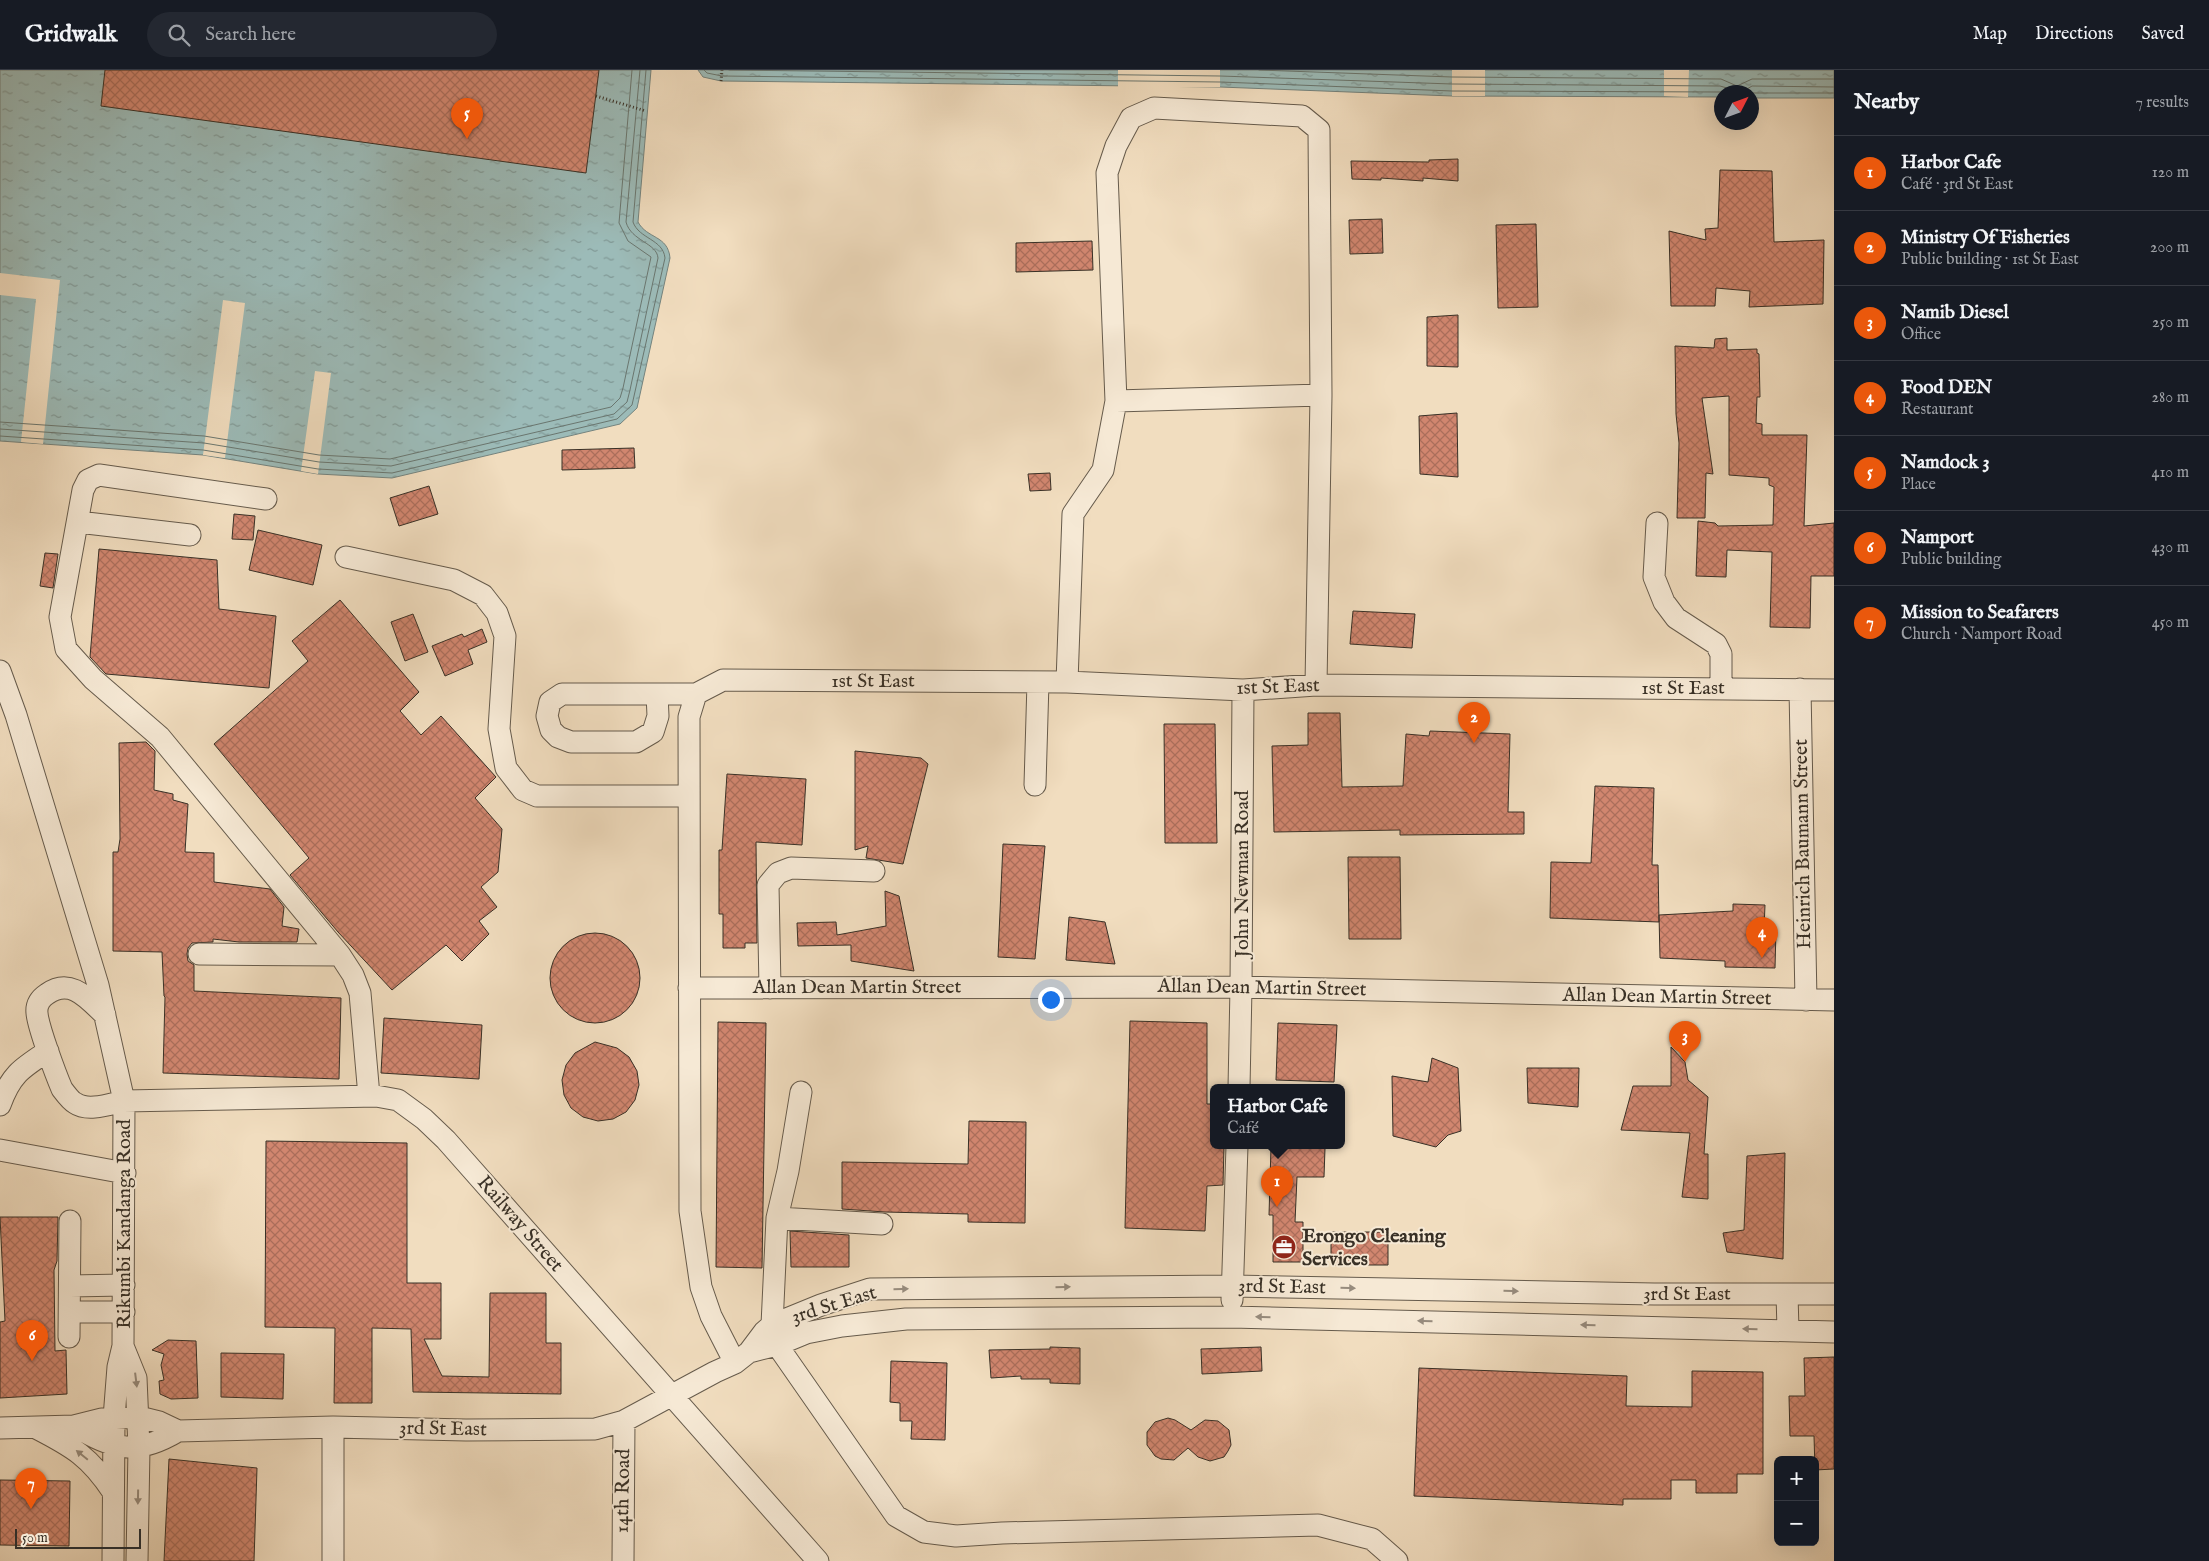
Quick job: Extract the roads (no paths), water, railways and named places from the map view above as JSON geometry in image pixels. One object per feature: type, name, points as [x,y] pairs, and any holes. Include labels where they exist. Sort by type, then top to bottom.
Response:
[{"type":"street","points":[[1067,682],[1073,514],[1104,470],[1116,400],[1107,173],[1116,146],[1131,118],[1154,108],[1302,116],[1319,130],[1321,395],[1316,685]]},
{"type":"street","points":[[1116,400],[1321,395]]},
{"type":"street","points":[[266,499],[99,475],[88,480],[83,490],[60,617],[66,649],[93,679],[160,737],[340,955],[353,975],[360,993],[369,1096]]},
{"type":"street","points":[[78,522],[190,535]]},
{"type":"street","points":[[1657,523],[1654,577],[1664,602],[1676,618],[1716,644],[1721,654],[1720,688]]},
{"type":"street","points":[[346,557],[454,580],[483,595],[497,613],[505,636],[499,729],[506,768],[522,790],[537,796],[689,796]]},
{"type":"street","name":"Rikumbi Kandanga Road","points":[[0,671],[16,715],[98,985],[124,1101],[124,1312],[123,1346],[118,1367],[114,1418],[114,1446]]},
{"type":"street","name":"1st St East","points":[[696,694],[722,680],[1067,682],[1243,690],[1316,685],[1834,690]]},
{"type":"street","points":[[1036,786],[1038,682]]},
{"type":"street","name":"Heinrich Baumann Street","points":[[1800,689],[1806,1000]]},
{"type":"street","name":"John Newman Road","points":[[1238,1084],[1242,987],[1243,690]]},
{"type":"street","points":[[657,694],[658,716],[652,732],[636,742],[571,742],[558,737],[551,730],[547,716],[550,702],[562,694],[657,694],[696,694],[689,717],[690,1211],[700,1287],[711,1316],[742,1358]]},
{"type":"street","points":[[770,988],[768,885],[778,873],[792,868],[874,871]]},
{"type":"street","points":[[199,954],[340,955]]},
{"type":"street","points":[[0,1104],[7,1086],[22,1068],[48,1050],[36,1012],[40,999],[51,991],[68,987],[82,993],[104,1015]]},
{"type":"street","name":"Allan Dean Martin Street","points":[[689,988],[1242,987],[1834,1000]]},
{"type":"street","name":"Railway Street","points":[[48,1050],[63,1091],[75,1104],[87,1107],[124,1101],[369,1096],[398,1100],[424,1119],[446,1140],[818,1561]]},
{"type":"street","points":[[801,1092],[788,1171],[777,1218],[774,1335],[896,1516],[924,1532],[956,1536],[1002,1533],[1318,1525],[1372,1539],[1397,1561]]},
{"type":"street","points":[[1231,1317],[1237,1149]]},
{"type":"street","points":[[0,1150],[125,1173]]},
{"type":"street","points":[[777,1218],[882,1224]]},
{"type":"street","points":[[69,1337],[71,1312],[70,1221]]},
{"type":"street","points":[[70,1286],[124,1285]]},
{"type":"street","name":"3rd St East","points":[[0,1428],[74,1426],[114,1418],[139,1417],[159,1422],[178,1431],[332,1427],[466,1430],[595,1429],[624,1421],[672,1397],[742,1358],[821,1304],[870,1289],[1233,1286],[1654,1294],[1834,1294]]},
{"type":"street","points":[[1653,1327],[1654,1294]]},
{"type":"street","points":[[1787,1294],[1788,1330]]},
{"type":"street","points":[[71,1312],[124,1312]]},
{"type":"street","name":"3rd St East","points":[[774,1335],[806,1333],[842,1326],[906,1319],[1231,1317],[1834,1332]]},
{"type":"street","name":"Rikumbi Kandanga Road","points":[[123,1346],[136,1378],[139,1448]]},
{"type":"street","name":"14th Road","points":[[623,1561],[624,1421]]},
{"type":"street","points":[[34,1426],[84,1456],[99,1471],[113,1492]]},
{"type":"street","points":[[74,1426],[114,1446],[139,1448],[137,1561]]},
{"type":"street","points":[[332,1427],[333,1561]]},
{"type":"street","name":"3rd St East","points":[[139,1448],[160,1442],[178,1431]]},
{"type":"street","points":[[113,1561],[114,1446]]},
{"type":"water","points":[[0,70],[651,70],[638,222],[647,232],[665,245],[670,258],[637,408],[620,424],[392,478],[318,474],[203,455],[0,441]]},
{"type":"water","points":[[698,70],[1834,70],[1834,98],[1759,98],[1759,85],[1714,85],[1714,97],[1452,96],[1220,87],[721,81],[703,77]]},
{"type":"place","name":"Namdock 3","points":[[467,139]]},
{"type":"place","name":"Ministry Of Fisheries","points":[[1474,743]]},
{"type":"place","name":"Food DEN","points":[[1762,958]]},
{"type":"place","name":"Namib Diesel","points":[[1685,1062]]},
{"type":"place","name":"Harbor Cafe","points":[[1277,1207]]},
{"type":"place","name":"Erongo Cleaning Services","points":[[1284,1247]]},
{"type":"place","name":"Namport","points":[[32,1361]]},
{"type":"place","name":"Mission to Seafarers","points":[[31,1509]]}]
